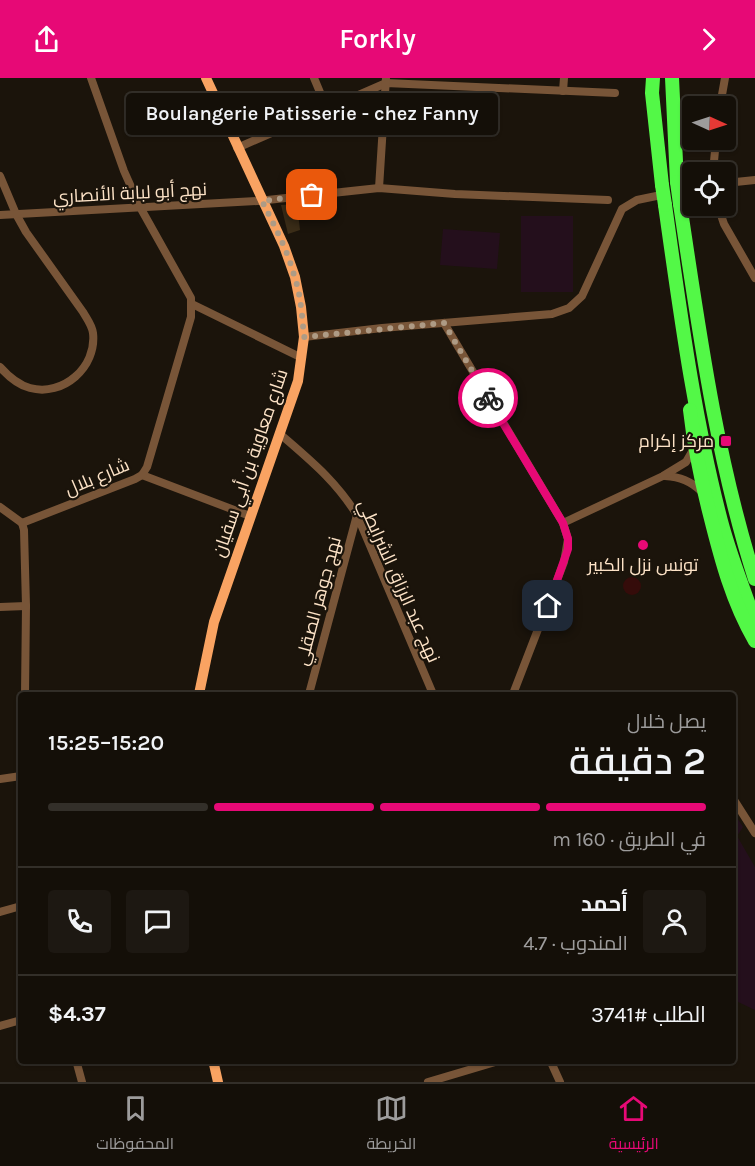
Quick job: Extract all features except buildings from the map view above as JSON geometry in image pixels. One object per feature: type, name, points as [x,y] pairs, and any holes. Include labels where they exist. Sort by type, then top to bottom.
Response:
[{"type":"highway","points":[[653,78],[652,93],[662,185],[681,316],[698,410],[722,522],[755,621]]},
{"type":"highway","points":[[672,78],[677,182],[712,407],[736,520],[755,579]]},
{"type":"highway","points":[[681,316],[694,448],[723,568],[740,615],[755,641]]},
{"type":"main road","name":"شارع معاوية بن أبي سفيان","points":[[199,692],[214,622],[298,381],[303,358],[304,337],[295,277],[284,246],[206,78]]},
{"type":"main road","points":[[214,1064],[218,1082]]},
{"type":"street","points":[[91,78],[124,171],[140,207],[191,298],[192,304],[303,358]]},
{"type":"street","points":[[314,78],[327,109]]},
{"type":"street","points":[[563,91],[564,78]]},
{"type":"street","points":[[722,96],[725,78]]},
{"type":"street","points":[[237,148],[386,81],[615,93]]},
{"type":"street","points":[[379,188],[386,81]]},
{"type":"street","points":[[0,176],[26,232],[90,324],[93,347],[87,364],[62,387],[47,390],[29,388],[10,378],[0,367]]},
{"type":"street","points":[[736,182],[755,180]]},
{"type":"street","name":"نهج أبو لبابة الأنصاري","points":[[0,215],[262,201],[379,188],[455,194],[608,200]]},
{"type":"street","points":[[304,337],[552,314],[568,308],[582,296],[622,209],[637,200],[682,190]]},
{"type":"street","points":[[721,216],[755,278]]},
{"type":"street","name":"شارع بلال","points":[[22,523],[142,475],[147,467],[169,394],[191,317],[192,304]]},
{"type":"street","points":[[444,323],[563,523],[568,539],[564,562],[514,692]]},
{"type":"street","name":"نهج عبد الرزاق الشرايطي","points":[[280,434],[327,476],[342,492],[357,515],[432,692]]},
{"type":"street","points":[[563,523],[663,476],[686,462],[694,448]]},
{"type":"street","points":[[142,475],[250,516]]},
{"type":"street","points":[[663,476],[679,477],[705,494]]},
{"type":"street","points":[[0,507],[22,523],[24,530],[25,692]]},
{"type":"street","name":"نهج جوهر الصقلي","points":[[310,692],[357,515]]},
{"type":"street","points":[[0,607],[26,606]]},
{"type":"street","points":[[0,778],[18,776]]},
{"type":"street","points":[[736,803],[755,833]]},
{"type":"street","points":[[0,912],[18,907]]},
{"type":"street","points":[[0,1026],[18,1021]]},
{"type":"street","points":[[77,1064],[82,1082]]},
{"type":"street","points":[[428,1082],[489,1064]]},
{"type":"street","points":[[552,1064],[561,1082]]},
{"type":"shaded area","points":[[521,216],[573,216],[573,292],[521,292]]},
{"type":"shaded area","points":[[443,229],[500,233],[497,269],[440,265]]},
{"type":"shaded area","points":[[632,577],[638,580],[641,586],[638,592],[632,595],[626,592],[623,586],[626,580]]},
{"type":"shaded area","points":[[736,816],[743,827],[737,836],[755,867],[755,1010],[736,1001]]},
{"type":"way so far","points":[[312,195],[262,201],[284,246],[295,277],[304,337],[444,323],[488,398]]},
{"type":"place","name":"Boulangerie Patisserie - chez Fanny","points":[[312,195]]},
{"type":"place","name":"مركز إكرام","points":[[726,441]]},
{"type":"place","name":"تونس نزل الكبير","points":[[643,545]]},
{"type":"route","points":[[488,398],[563,523],[568,539],[568,549],[548,606]]}]
